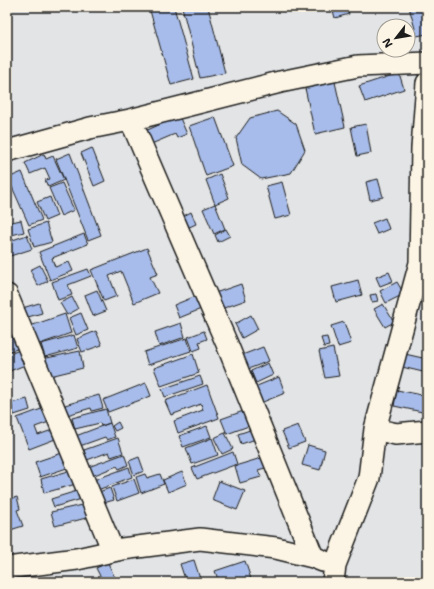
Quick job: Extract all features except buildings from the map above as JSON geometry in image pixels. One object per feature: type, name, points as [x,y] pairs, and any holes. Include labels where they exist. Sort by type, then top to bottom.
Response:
[{"type":"street","points":[[7,151],[90,128],[130,120],[280,82],[358,66],[427,63]]},
{"type":"street","points":[[7,568],[77,559],[113,551],[200,539],[276,548],[313,557],[334,574],[369,478],[375,428],[420,263],[422,148],[427,83]]},
{"type":"street","points":[[130,120],[227,344],[313,557]]},
{"type":"street","points":[[7,295],[113,551]]},
{"type":"street","points":[[375,428],[396,434],[427,431]]}]
